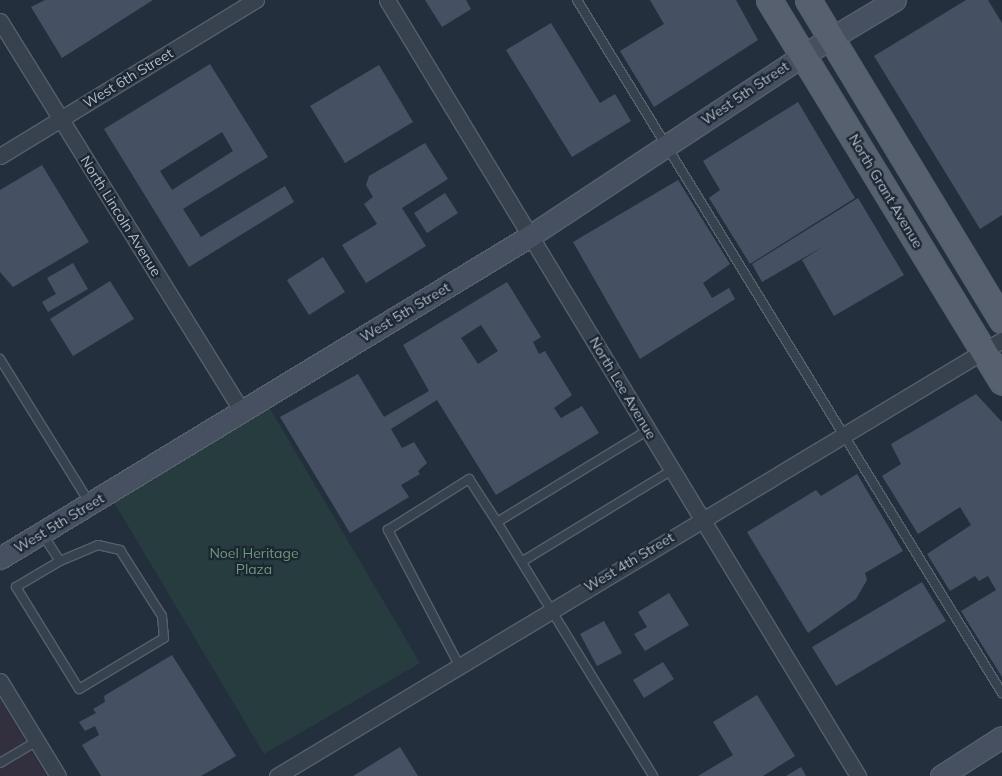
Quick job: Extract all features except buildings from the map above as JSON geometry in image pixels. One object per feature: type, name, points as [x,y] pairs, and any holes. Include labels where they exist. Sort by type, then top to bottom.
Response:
[{"type":"main road","name":"North Grant Avenue","points":[[769,0],[993,345],[1002,381]]},
{"type":"main road","points":[[808,0],[1002,320]]},
{"type":"street","name":"West 6th Street","points":[[0,156],[256,0]]},
{"type":"street","name":"North Lee Avenue","points":[[387,0],[858,776]]},
{"type":"street","name":"West 5th Street","points":[[0,558],[530,236],[803,55],[895,0]]},
{"type":"street","name":"North Lincoln Avenue","points":[[0,21],[242,411]]},
{"type":"street","name":"West 4th Street","points":[[277,776],[702,518],[993,345]]},
{"type":"street","points":[[0,681],[58,776]]},
{"type":"street","points":[[941,776],[1002,737]]},
{"type":"lane","points":[[577,0],[842,435],[1002,693]]},
{"type":"lane","points":[[0,359],[90,504]]},
{"type":"lane","points":[[497,522],[648,430]]},
{"type":"lane","points":[[523,561],[672,470]]},
{"type":"lane","points":[[460,665],[388,530],[469,479],[554,608],[653,776]]},
{"type":"lane","points":[[42,533],[60,561]]},
{"type":"lane","points":[[98,545],[120,550],[162,616],[164,638],[79,689],[16,587],[60,561],[98,545]]},
{"type":"lane","points":[[0,763],[37,741]]},
{"type":"shaded area","points":[[0,699],[46,776],[0,776]]},
{"type":"green space","name":"Noel Heritage Plaza","points":[[269,407],[420,663],[264,754],[112,499]]}]
